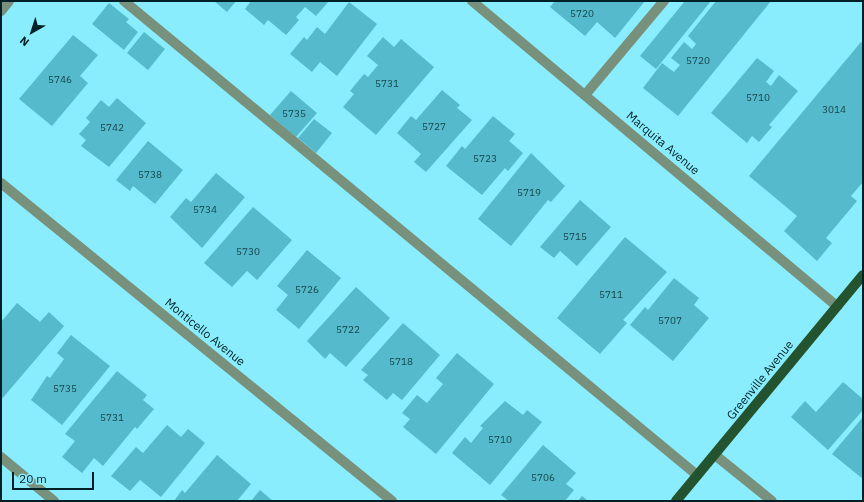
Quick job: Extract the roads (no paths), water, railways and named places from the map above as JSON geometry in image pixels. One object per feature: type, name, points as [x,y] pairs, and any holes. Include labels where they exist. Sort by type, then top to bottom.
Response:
[{"type":"main road","name":"Greenville Avenue","points":[[676,501],[837,306],[860,286],[863,274]]},
{"type":"street","points":[[1,11],[9,1]]},
{"type":"street","points":[[124,1],[697,475]]},
{"type":"street","name":"Marquita Avenue","points":[[472,1],[837,306]]},
{"type":"street","points":[[586,95],[664,1]]},
{"type":"street","name":"Monticello Avenue","points":[[1,183],[392,501]]},
{"type":"street","points":[[715,455],[772,501]]},
{"type":"street","points":[[1,457],[54,501]]}]
